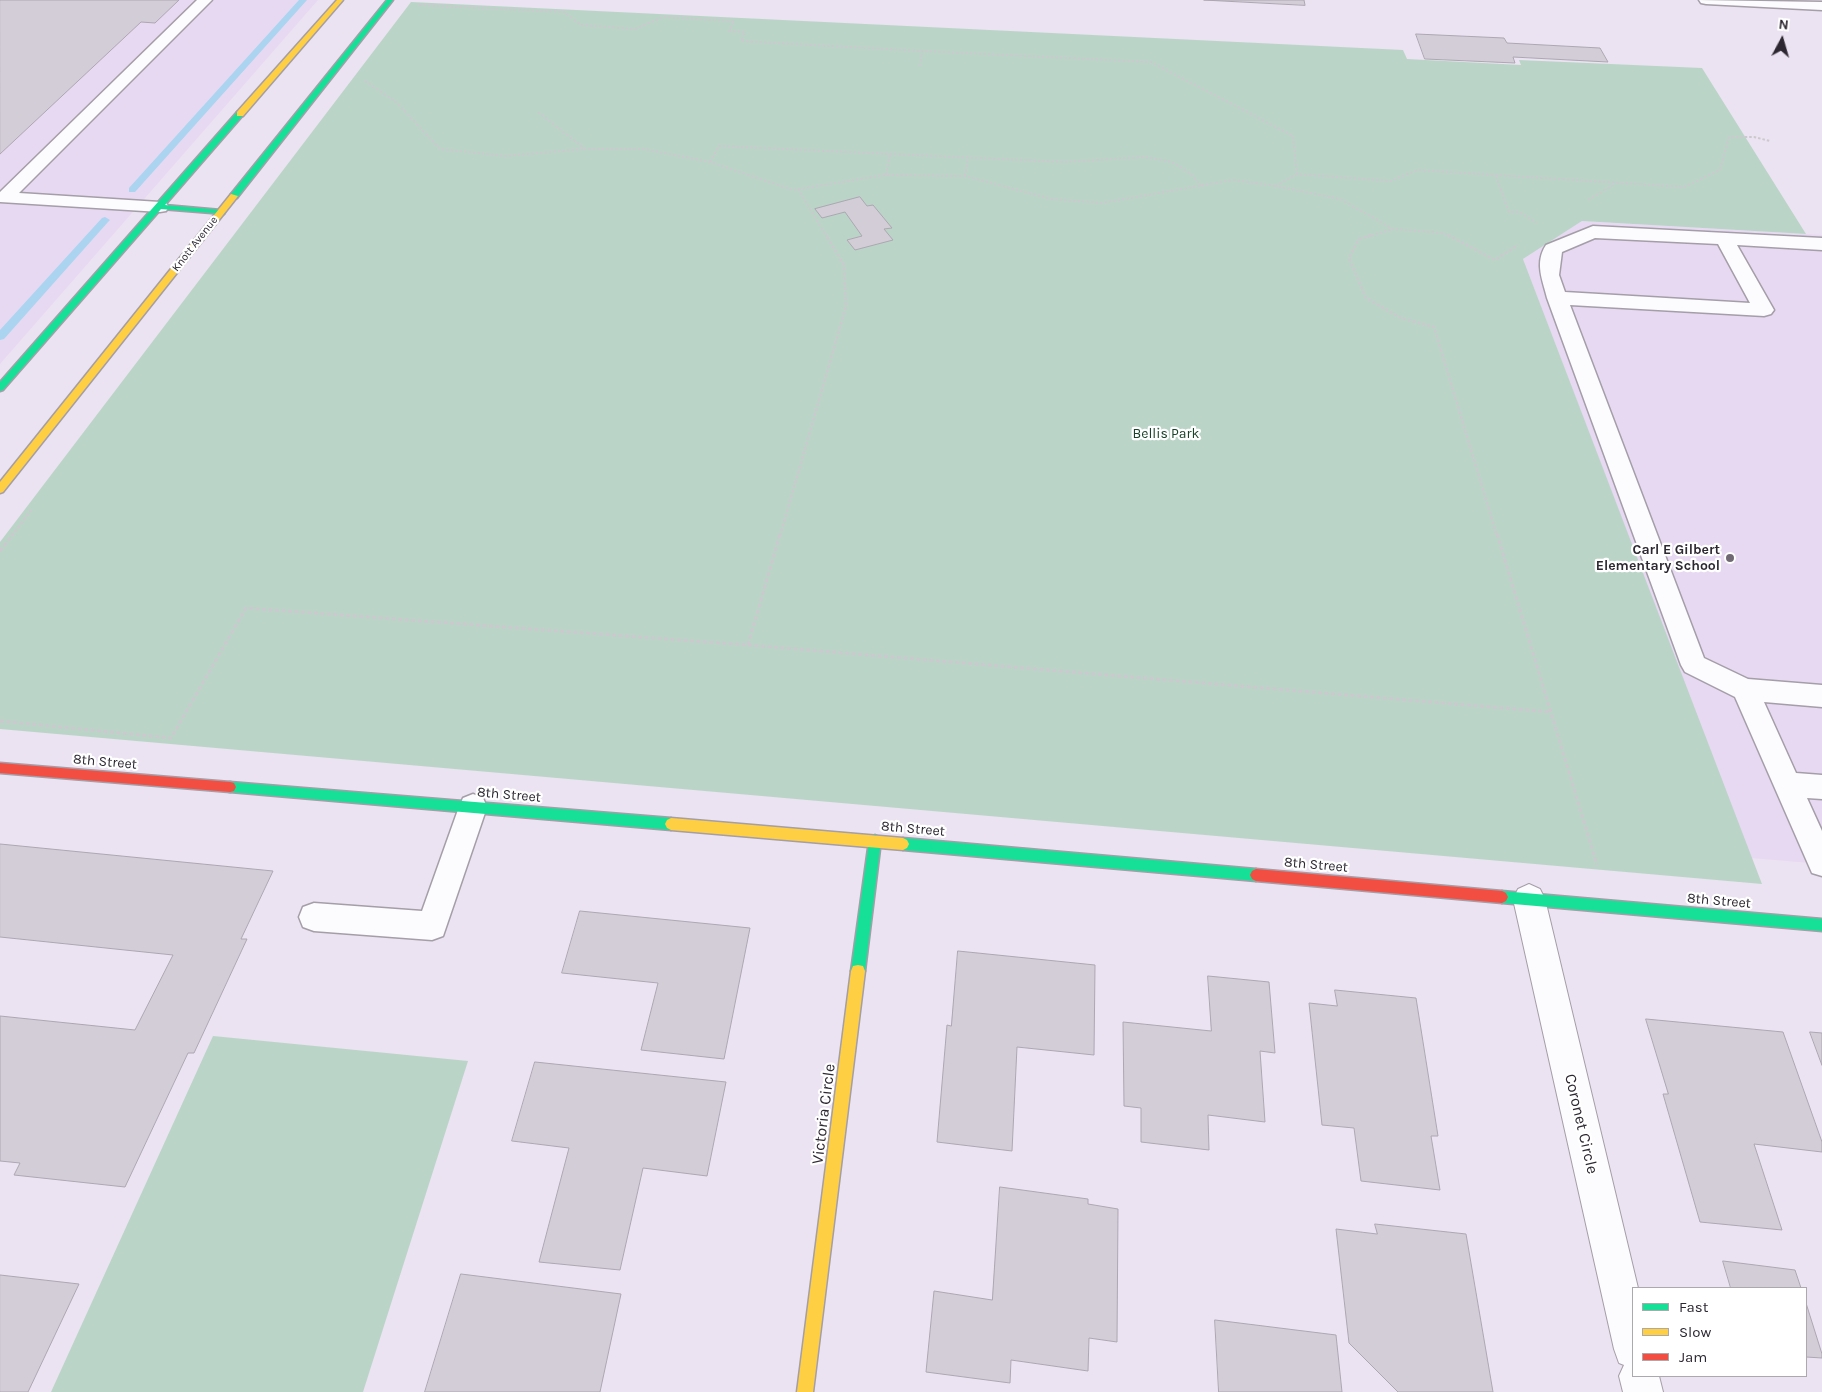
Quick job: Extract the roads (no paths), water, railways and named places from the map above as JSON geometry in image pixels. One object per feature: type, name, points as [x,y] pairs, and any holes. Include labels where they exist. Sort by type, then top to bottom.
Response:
[{"type":"main road","points":[[0,388],[340,0]]},
{"type":"main road","name":"Knott Avenue","points":[[0,489],[390,0]]},
{"type":"main road","points":[[160,207],[221,212]]},
{"type":"main road","name":"8th Street","points":[[0,768],[875,840],[1822,925]]},
{"type":"main road","name":"Victoria Circle","points":[[805,1392],[875,840]]},
{"type":"street","name":"Coronet Circle","points":[[1529,899],[1632,1346]]},
{"type":"street","points":[[1639,1377],[1643,1392]]},
{"type":"lane","points":[[2,198],[205,0]]},
{"type":"lane","points":[[1706,0],[1779,2],[1822,6]]},
{"type":"lane","points":[[2,198],[160,207]]},
{"type":"lane","points":[[1822,244],[1593,232],[1553,249],[1549,275],[1694,665],[1745,690],[1822,696]]},
{"type":"lane","points":[[1557,298],[1764,310],[1724,239]]},
{"type":"lane","points":[[1745,690],[1822,863]]},
{"type":"lane","points":[[1786,784],[1822,787]]},
{"type":"lane","points":[[314,917],[432,926],[473,807]]},
{"type":"waterway","points":[[132,190],[303,0]]},
{"type":"waterway","points":[[0,337],[105,220]]},
{"type":"place","name":"Carl E Gilbert Elementary School","points":[[1730,558]]},
{"type":"park label","name":"Bellis Park","points":[[1166,434]]}]
